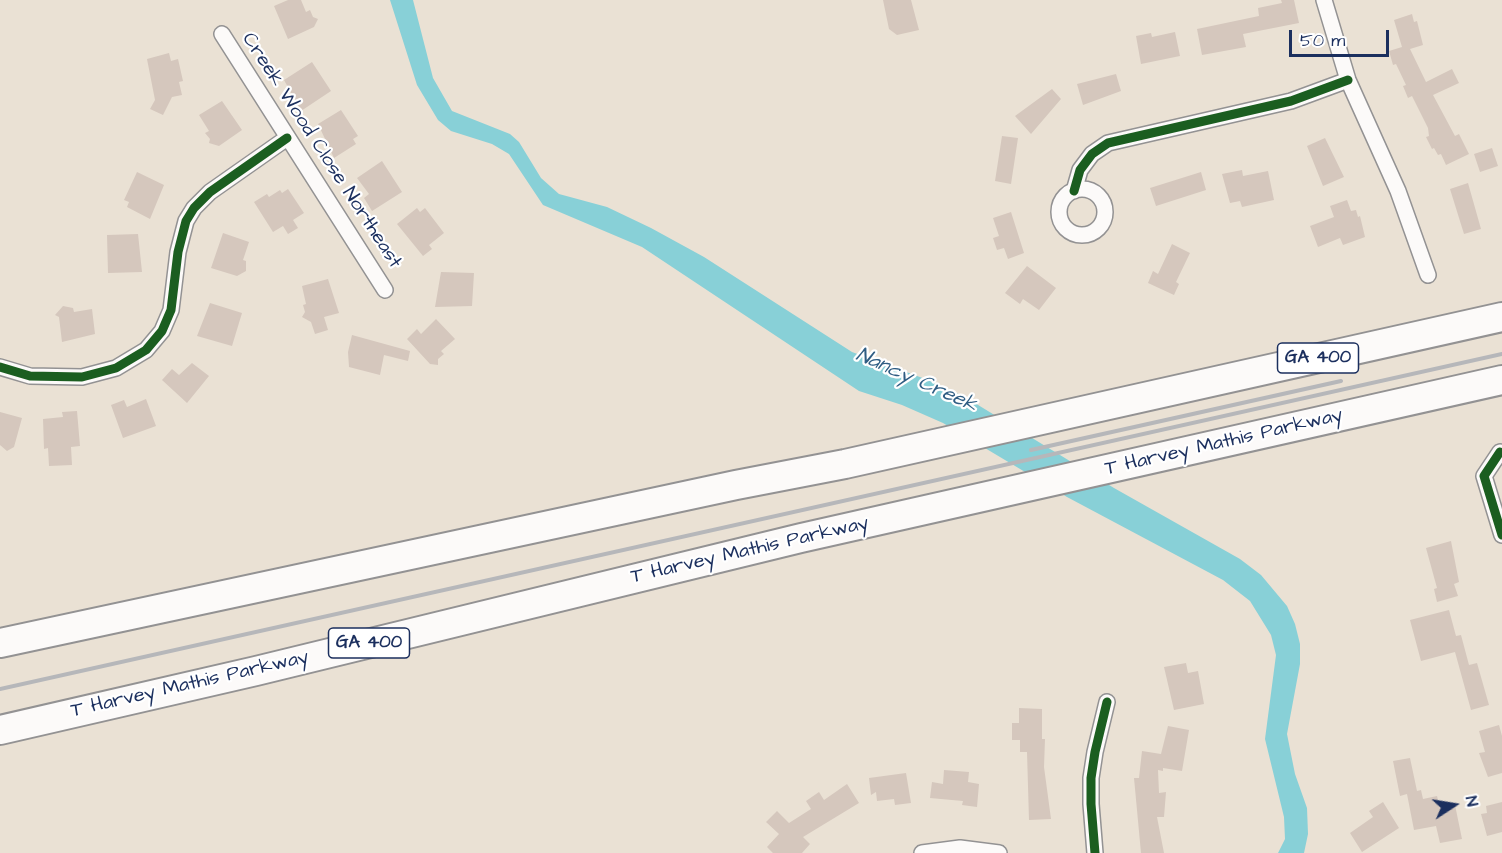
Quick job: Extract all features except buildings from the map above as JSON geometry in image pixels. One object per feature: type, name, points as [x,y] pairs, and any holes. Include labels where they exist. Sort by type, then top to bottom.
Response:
[{"type":"highway","name":"GA 400","points":[[0,643],[736,485],[845,464],[1502,317]]},
{"type":"highway","name":"T Harvey Mathis Parkway","points":[[0,730],[256,671],[919,511],[1502,380]]},
{"type":"street","points":[[1324,0],[1348,80],[1398,191],[1428,275]]},
{"type":"street","name":"Creek Wood Close Northeast","points":[[222,34],[385,290]]},
{"type":"street","points":[[1074,191],[1080,170],[1092,154],[1108,143],[1291,101],[1348,80]]},
{"type":"street","points":[[0,367],[30,376],[82,376],[116,368],[146,350],[162,331],[171,310],[178,252],[186,221],[210,192],[287,138]]},
{"type":"street","points":[[1500,452],[1484,476],[1502,535]]},
{"type":"street","points":[[1095,853],[1090,804],[1091,778],[1107,702]]},
{"type":"street","points":[[922,853],[960,848],[999,853]]},
{"type":"water","name":"Nancy Creek","points":[[390,0],[413,0],[433,78],[452,111],[510,134],[519,142],[541,178],[559,194],[607,207],[651,228],[704,257],[852,352],[928,380],[965,397],[1114,488],[1240,559],[1261,575],[1287,606],[1300,644],[1300,664],[1287,734],[1295,774],[1307,808],[1308,834],[1304,853],[1278,853],[1285,839],[1284,817],[1265,739],[1276,655],[1271,635],[1250,601],[1223,580],[1067,497],[943,423],[902,405],[859,391],[642,247],[543,205],[509,154],[492,144],[451,131],[438,120],[417,85]]},
{"type":"railway","points":[[0,689],[1502,354]]},
{"type":"railway","points":[[1031,450],[1341,381]]},
{"type":"cycle path","points":[[1074,191],[1080,170],[1092,154],[1108,143],[1291,101],[1348,80]]},
{"type":"cycle path","points":[[0,367],[30,376],[82,377],[116,368],[146,350],[162,331],[171,310],[178,252],[186,221],[194,208],[210,192],[287,138]]},
{"type":"cycle path","points":[[1500,452],[1484,476],[1502,535]]},
{"type":"cycle path","points":[[1095,853],[1091,778],[1107,702]]}]
